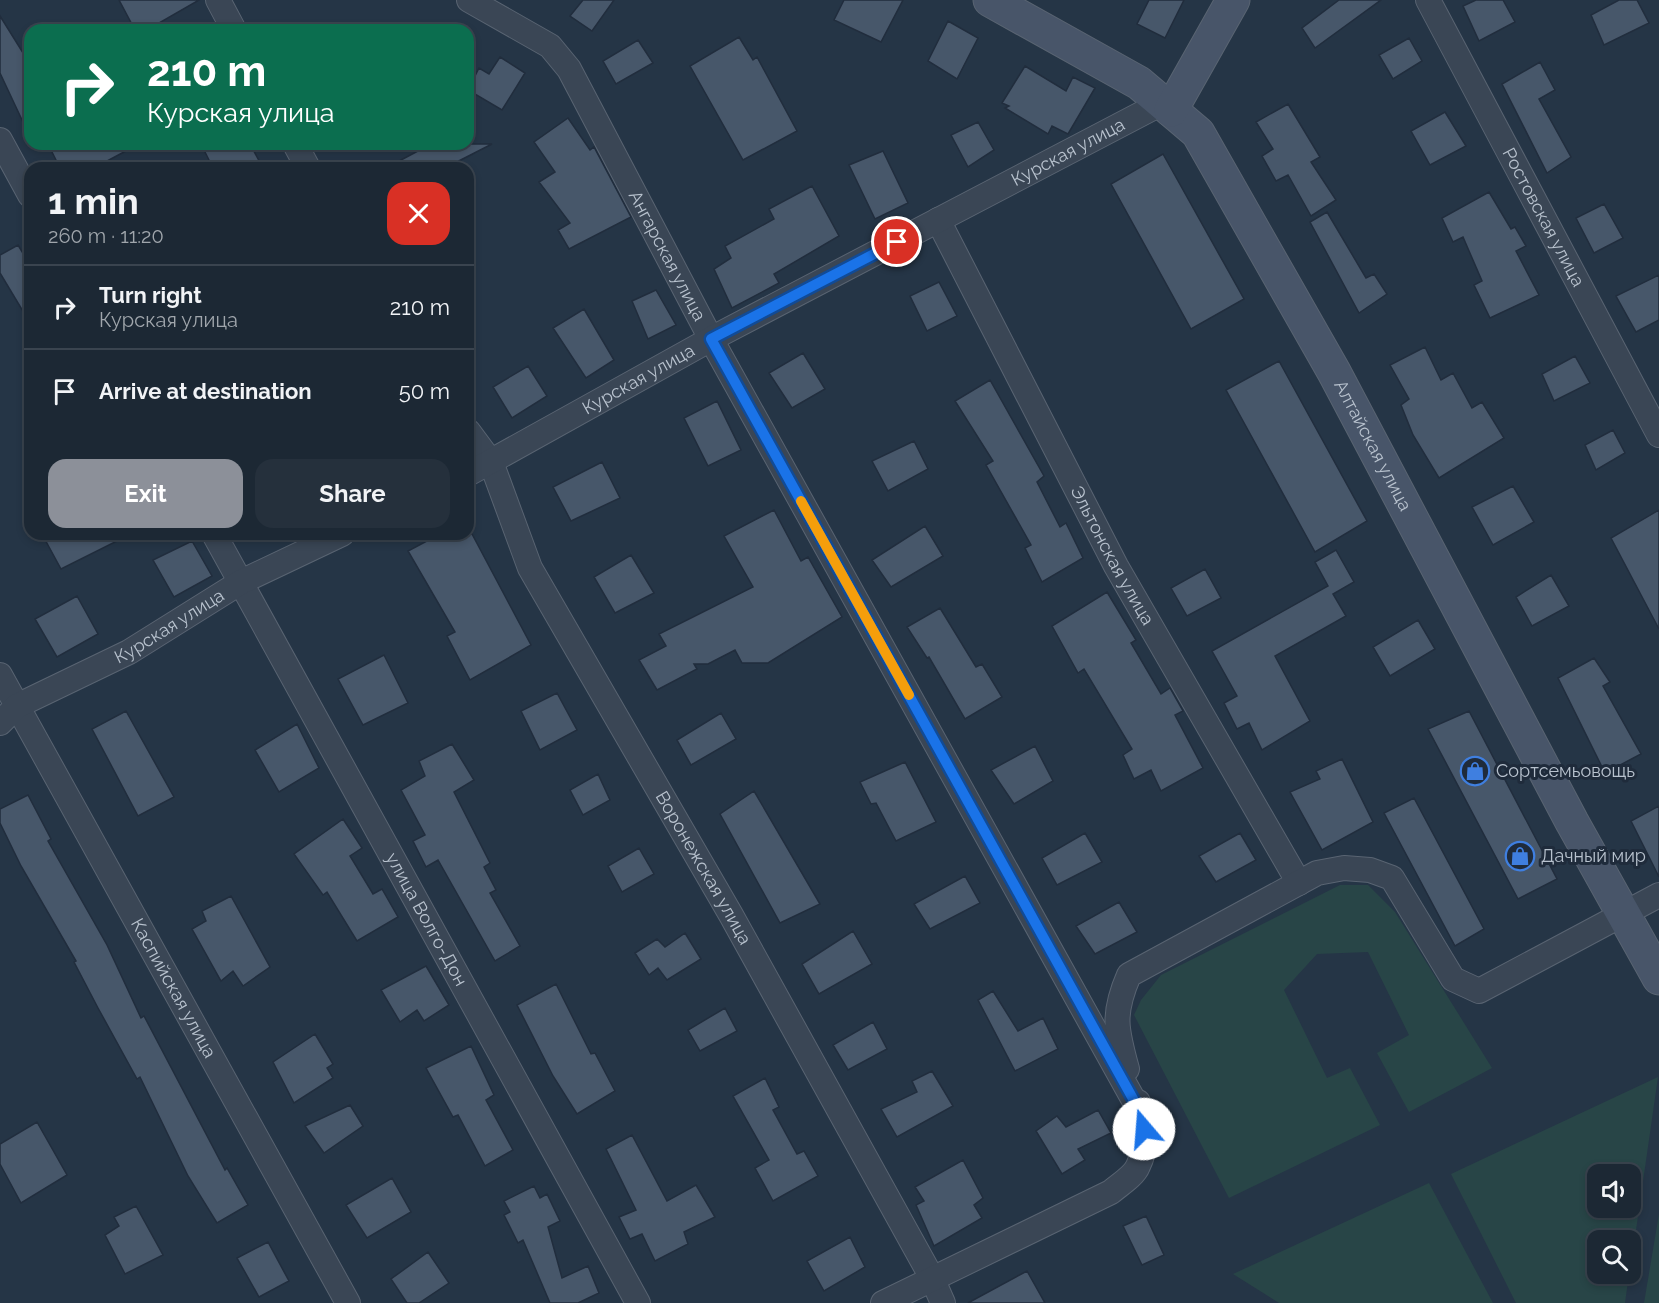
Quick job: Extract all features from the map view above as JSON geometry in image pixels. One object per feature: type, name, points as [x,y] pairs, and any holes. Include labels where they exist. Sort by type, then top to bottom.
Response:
[{"type":"street","points":[[218,0],[231,24]]},
{"type":"street","name":"Ангарская улица","points":[[469,0],[550,46],[569,69],[711,339],[1142,1115]]},
{"type":"street","name":"Алтайская улица","points":[[990,0],[1139,83],[1198,133],[1334,372],[1572,822],[1659,978]]},
{"type":"street","points":[[1166,106],[1233,0]]},
{"type":"street","name":"Ростовская улица","points":[[1428,0],[1659,435]]},
{"type":"street","name":"Курская улица","points":[[474,471],[711,339],[938,220],[1166,106]]},
{"type":"street","points":[[0,140],[24,184]]},
{"type":"street","name":"Эльтонская улица","points":[[938,220],[1116,566],[1299,883]]},
{"type":"street","name":"Воронежская улица","points":[[474,439],[491,462],[530,568],[731,915],[932,1278],[943,1303]]},
{"type":"street","name":"улица Волго-Дон","points":[[217,540],[638,1303]]},
{"type":"street","name":"Курская улица","points":[[8,714],[129,652],[241,582],[329,540]]},
{"type":"street","name":"Каспийская улица","points":[[0,675],[8,714],[348,1303]]},
{"type":"street","points":[[882,1303],[1111,1192],[1138,1168],[1145,1143],[1142,1115],[1117,1031],[1118,1001],[1129,975],[1317,873],[1344,868],[1370,870],[1392,878],[1453,979],[1479,991],[1659,895]]},
{"type":"green space","points":[[1340,885],[1368,885],[1395,912],[1492,1068],[1409,1112],[1377,1053],[1409,1035],[1368,952],[1317,954],[1284,990],[1327,1078],[1350,1068],[1380,1125],[1229,1198],[1134,1015],[1141,1000],[1161,975]]},
{"type":"green space","points":[[1658,1077],[1641,1195],[1641,1164],[1587,1164],[1587,1218],[1638,1218],[1636,1230],[1587,1230],[1587,1284],[1628,1284],[1625,1303],[1516,1303],[1451,1174]]},
{"type":"green space","points":[[1429,1183],[1493,1303],[1279,1303],[1233,1274]]},
{"type":"green space","points":[[1659,1214],[1659,1303],[1644,1303]]},
{"type":"building","points":[[119,0],[199,0],[157,24],[132,24]]},
{"type":"building","points":[[583,0],[614,0],[592,31],[570,16]]},
{"type":"building","points":[[844,0],[903,0],[881,42],[834,20]]},
{"type":"building","points":[[1149,0],[1184,0],[1165,38],[1137,24]]},
{"type":"building","points":[[1339,0],[1381,0],[1315,48],[1302,28]]},
{"type":"building","points":[[1476,0],[1503,0],[1515,22],[1479,41],[1463,6]]},
{"type":"building","points":[[1619,0],[1637,0],[1649,23],[1604,45],[1591,15]]},
{"type":"building","points":[[0,16],[24,54],[24,124],[0,73]]},
{"type":"building","points":[[948,21],[978,38],[957,79],[928,61]]},
{"type":"building","points":[[739,37],[753,60],[757,57],[797,131],[743,160],[690,66]]},
{"type":"building","points":[[1409,38],[1422,61],[1393,79],[1379,55]]},
{"type":"building","points":[[638,40],[653,63],[616,84],[603,61]]},
{"type":"building","points":[[500,57],[525,73],[502,110],[474,94],[474,78],[479,68],[489,74]]},
{"type":"building","points":[[1540,62],[1555,90],[1539,99],[1571,157],[1547,173],[1502,84]]},
{"type":"building","points":[[1025,66],[1066,91],[1073,77],[1095,88],[1068,134],[1052,126],[1048,134],[1005,108],[1009,106],[1002,103]]},
{"type":"building","points":[[1288,104],[1320,157],[1311,162],[1336,200],[1311,216],[1288,175],[1276,181],[1262,156],[1273,149],[1256,122]]},
{"type":"building","points":[[1445,112],[1466,146],[1430,165],[1411,131]]},
{"type":"building","points":[[568,118],[590,150],[594,147],[631,217],[569,249],[558,230],[570,223],[539,182],[555,172],[534,142]]},
{"type":"building","points":[[978,122],[994,150],[968,167],[951,135]]},
{"type":"building","points":[[474,144],[492,144],[457,162],[397,162],[420,150],[474,150]]},
{"type":"building","points":[[51,150],[128,150],[105,162],[57,162]]},
{"type":"building","points":[[204,150],[253,150],[260,162],[210,162]]},
{"type":"building","points":[[883,151],[908,203],[875,219],[849,165]]},
{"type":"building","points":[[1163,154],[1244,299],[1191,329],[1111,184]]},
{"type":"building","points":[[812,186],[839,236],[774,274],[779,283],[732,308],[714,269],[731,258],[725,246],[774,219],[769,209]]},
{"type":"building","points":[[1489,192],[1511,229],[1515,227],[1526,246],[1516,251],[1539,295],[1490,318],[1474,285],[1482,281],[1463,237],[1453,242],[1442,218]]},
{"type":"building","points":[[1604,204],[1623,238],[1594,253],[1576,218]]},
{"type":"building","points":[[1327,212],[1366,278],[1374,274],[1387,294],[1359,313],[1310,222]]},
{"type":"building","points":[[18,245],[24,255],[24,313],[0,273],[0,255]]},
{"type":"building","points":[[1659,275],[1659,320],[1636,332],[1616,296]]},
{"type":"building","points":[[939,282],[957,316],[927,331],[910,296]]},
{"type":"building","points":[[656,290],[676,325],[648,339],[632,301]]},
{"type":"building","points":[[584,309],[614,360],[586,378],[553,328]]},
{"type":"building","points":[[1425,347],[1441,380],[1453,373],[1472,408],[1482,402],[1504,438],[1439,478],[1413,435],[1401,405],[1409,399],[1390,365]]},
{"type":"building","points":[[803,353],[825,389],[792,408],[769,373]]},
{"type":"building","points":[[1575,356],[1590,383],[1554,401],[1542,374]]},
{"type":"building","points":[[1279,361],[1367,521],[1315,552],[1226,390]]},
{"type":"building","points":[[528,366],[547,396],[512,418],[493,387]]},
{"type":"building","points":[[990,380],[1044,476],[1037,482],[1060,527],[1066,523],[1083,558],[1042,582],[1025,548],[1031,545],[986,465],[993,461],[955,401]]},
{"type":"building","points":[[717,401],[741,450],[708,466],[684,418]]},
{"type":"building","points":[[1613,430],[1625,453],[1596,470],[1585,445]]},
{"type":"building","points":[[914,441],[928,469],[888,491],[872,461]]},
{"type":"building","points":[[602,462],[620,498],[571,521],[553,487]]},
{"type":"building","points":[[1513,486],[1534,522],[1493,545],[1472,507]]},
{"type":"building","points":[[774,510],[801,561],[808,557],[842,617],[768,663],[742,663],[735,650],[708,664],[694,664],[697,669],[657,690],[639,660],[666,646],[659,634],[753,587],[724,536]]},
{"type":"building","points":[[1659,510],[1659,629],[1611,538]]},
{"type":"building","points":[[925,526],[943,556],[891,587],[872,560]]},
{"type":"building","points":[[474,538],[531,645],[470,680],[447,636],[455,632],[408,551],[429,540],[474,540]]},
{"type":"building","points":[[45,540],[119,540],[61,569]]},
{"type":"building","points":[[192,541],[212,576],[174,597],[153,560]]},
{"type":"building","points":[[1336,550],[1354,582],[1333,594],[1346,616],[1275,656],[1310,721],[1262,750],[1249,723],[1237,729],[1224,703],[1237,696],[1212,651],[1328,586],[1315,562]]},
{"type":"building","points":[[631,555],[654,593],[615,613],[594,577]]},
{"type":"building","points":[[1205,569],[1221,598],[1187,616],[1171,588]]},
{"type":"building","points":[[1551,575],[1569,606],[1532,626],[1516,597]]},
{"type":"building","points":[[1107,592],[1136,640],[1131,643],[1161,694],[1170,688],[1183,711],[1175,715],[1203,768],[1161,791],[1151,770],[1134,779],[1123,755],[1132,749],[1084,669],[1078,673],[1052,626]]},
{"type":"building","points":[[77,596],[98,634],[57,657],[35,619]]},
{"type":"building","points":[[940,608],[976,667],[982,664],[1002,697],[965,719],[929,657],[927,658],[907,627]]},
{"type":"building","points":[[1418,620],[1435,649],[1390,676],[1373,647]]},
{"type":"building","points":[[384,655],[408,703],[363,725],[338,679]]},
{"type":"building","points":[[1594,658],[1610,682],[1603,686],[1641,754],[1605,773],[1558,678]]},
{"type":"building","points":[[557,693],[577,730],[540,750],[521,711]]},
{"type":"building","points":[[126,711],[174,797],[138,816],[92,729]]},
{"type":"building","name":"Сортсемьовощь","points":[[1469,711],[1557,879],[1518,899],[1428,729]]},
{"type":"building","points":[[721,713],[736,739],[691,765],[677,740]]},
{"type":"building","points":[[297,724],[319,768],[279,792],[255,750]]},
{"type":"building","points":[[452,744],[474,780],[454,792],[490,863],[484,867],[496,890],[490,893],[520,946],[495,961],[438,860],[426,867],[413,841],[425,835],[401,790],[425,776],[419,761]]},
{"type":"building","points":[[1035,746],[1053,781],[1014,804],[991,770]]},
{"type":"building","points":[[1342,759],[1373,822],[1322,850],[1290,792],[1320,779],[1316,771]]},
{"type":"building","points":[[905,762],[936,822],[896,841],[876,803],[871,804],[860,782]]},
{"type":"building","points":[[598,774],[610,800],[583,815],[570,790]]},
{"type":"building","points":[[754,791],[820,904],[780,923],[720,814]]},
{"type":"building","points":[[28,795],[51,839],[48,841],[107,945],[141,1018],[144,1016],[225,1170],[227,1168],[248,1205],[217,1223],[188,1176],[140,1077],[137,1079],[74,962],[76,961],[21,866],[0,823],[0,809]]},
{"type":"building","points":[[1414,798],[1484,929],[1455,946],[1384,813]]},
{"type":"building","points":[[1659,806],[1659,877],[1631,821]]},
{"type":"building","points":[[343,819],[362,848],[350,856],[373,894],[382,889],[398,917],[357,941],[327,892],[323,895],[294,854]]},
{"type":"building","points":[[1085,833],[1102,862],[1057,885],[1042,858]]},
{"type":"building","points":[[1240,833],[1256,860],[1216,882],[1199,856]]},
{"type":"building","points":[[639,848],[654,874],[622,892],[608,866]]},
{"type":"building","points":[[965,876],[980,903],[930,929],[914,904]]},
{"type":"building","points":[[231,896],[270,967],[243,986],[233,971],[221,981],[192,929],[206,921],[202,911]]},
{"type":"building","points":[[1119,902],[1137,932],[1095,954],[1076,926]]},
{"type":"building","points":[[853,931],[872,964],[819,994],[802,964]]},
{"type":"building","points":[[685,933],[701,959],[667,980],[658,968],[649,975],[635,953],[657,939],[665,947]]},
{"type":"building","points":[[426,966],[449,1005],[424,1021],[417,1010],[400,1022],[381,990]]},
{"type":"building","points":[[556,984],[591,1054],[595,1053],[615,1091],[577,1114],[553,1076],[517,1005]]},
{"type":"building","points":[[993,991],[1018,1031],[1043,1018],[1058,1049],[1015,1071],[978,1000]]},
{"type":"building","points":[[725,1008],[737,1031],[700,1051],[688,1030]]},
{"type":"building","points":[[873,1022],[887,1049],[848,1070],[833,1045]]},
{"type":"building","points":[[315,1034],[333,1064],[327,1068],[333,1078],[294,1103],[273,1062]]},
{"type":"building","points":[[471,1046],[494,1095],[486,1100],[513,1150],[485,1166],[458,1115],[453,1117],[426,1068]]},
{"type":"building","points":[[932,1071],[953,1106],[897,1137],[881,1109],[917,1092],[912,1081]]},
{"type":"building","points":[[765,1078],[779,1107],[773,1110],[797,1154],[804,1151],[818,1176],[773,1201],[755,1168],[769,1160],[733,1096]]},
{"type":"building","points":[[350,1105],[363,1126],[324,1153],[305,1126]]},
{"type":"building","points":[[1098,1110],[1111,1133],[1078,1149],[1085,1160],[1062,1174],[1036,1131],[1057,1116],[1066,1127]]},
{"type":"building","points":[[37,1122],[67,1175],[21,1203],[0,1164],[0,1144]]},
{"type":"building","points":[[632,1135],[667,1201],[696,1185],[715,1217],[684,1232],[688,1244],[655,1261],[642,1234],[630,1239],[619,1217],[636,1210],[606,1149]]},
{"type":"building","points":[[963,1160],[983,1198],[974,1205],[982,1218],[934,1246],[916,1205],[924,1201],[915,1187]]},
{"type":"building","points":[[392,1178],[411,1212],[367,1238],[346,1205]]},
{"type":"building","points":[[534,1186],[540,1198],[547,1194],[560,1221],[548,1227],[562,1278],[588,1266],[599,1293],[578,1303],[550,1303],[523,1240],[518,1243],[504,1215],[510,1212],[504,1201]]},
{"type":"building","points":[[136,1206],[163,1255],[125,1274],[105,1235],[119,1226],[114,1217]]},
{"type":"building","points":[[1146,1216],[1164,1255],[1142,1265],[1123,1226]]},
{"type":"building","points":[[850,1237],[865,1267],[824,1291],[807,1261]]},
{"type":"building","points":[[268,1242],[289,1281],[259,1297],[237,1258]]},
{"type":"building","points":[[428,1252],[449,1283],[419,1303],[407,1303],[391,1279]]},
{"type":"building","points":[[1027,1271],[1045,1303],[968,1303]]},
{"type":"slow traffic","points":[[801,501],[909,695]]},
{"type":"place","name":"Сортсемьовощь","points":[[1475,771]]},
{"type":"place","name":"Дачный мир","points":[[1520,856]]},
{"type":"route","points":[[897,242],[711,339],[1142,1115],[1144,1129]]}]
